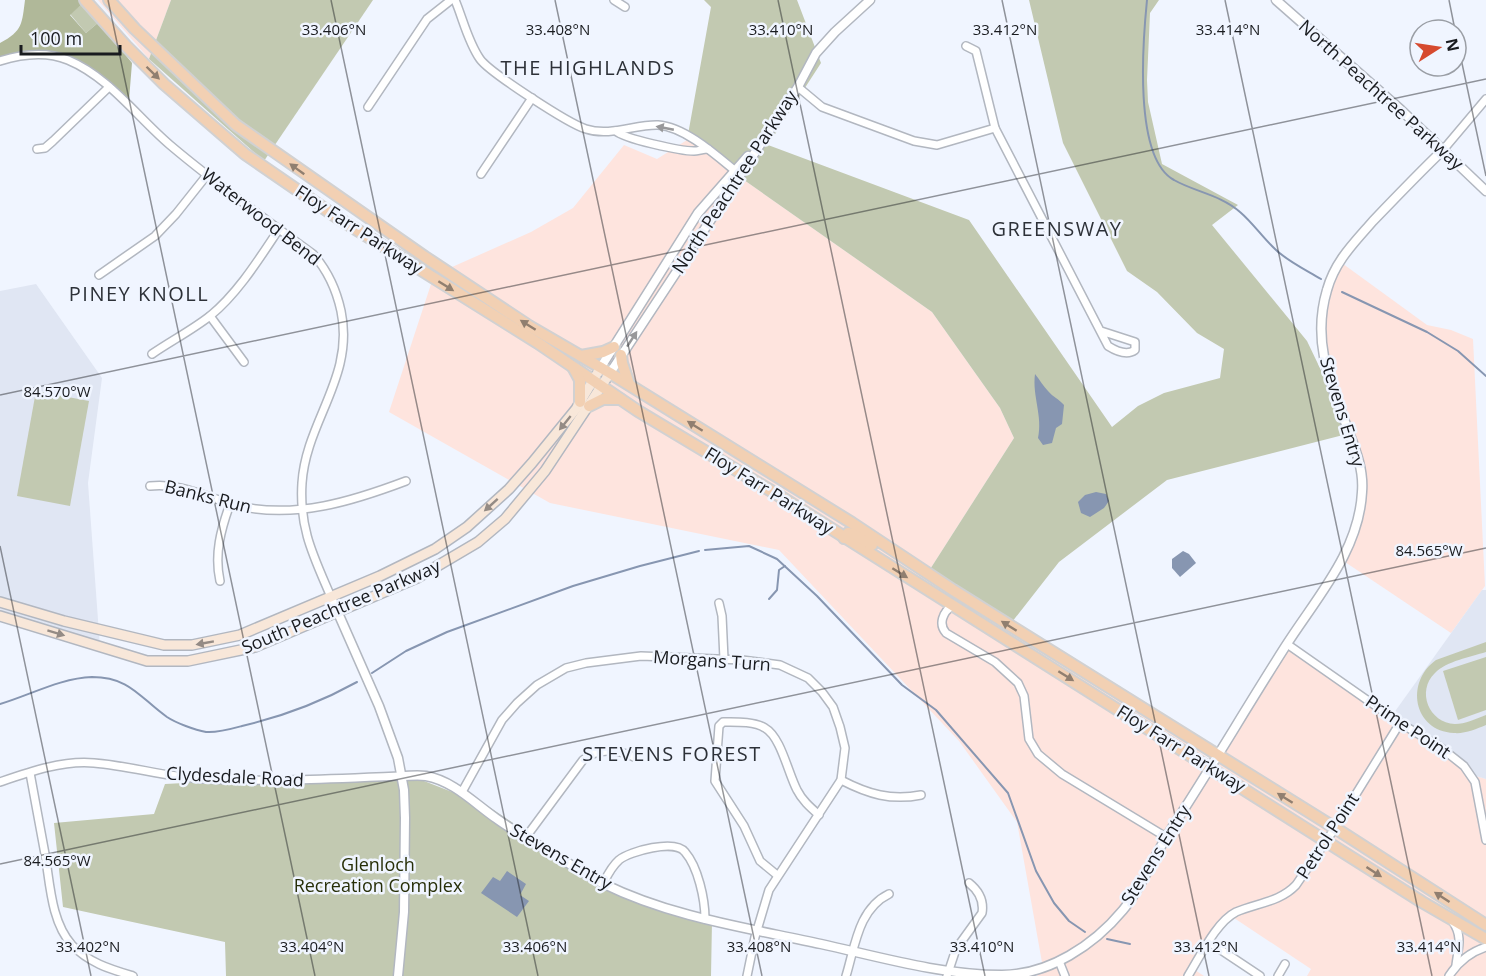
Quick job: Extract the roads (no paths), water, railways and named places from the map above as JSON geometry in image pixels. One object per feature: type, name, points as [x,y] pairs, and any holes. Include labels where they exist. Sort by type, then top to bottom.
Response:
[{"type":"main road","name":"Floy Farr Parkway","points":[[84,0],[164,84],[245,154],[338,218],[573,366],[620,399],[778,495],[1450,919],[1486,939]]},
{"type":"main road","name":"Floy Farr Parkway","points":[[109,0],[135,30],[236,125],[434,263],[529,326],[605,370],[852,523],[953,590],[1486,925]]},
{"type":"main road","points":[[581,356],[618,351],[629,385]]},
{"type":"main road","points":[[573,366],[580,380],[585,404],[603,399],[620,399]]},
{"type":"main road","name":"South Peachtree Parkway","points":[[0,616],[147,661],[177,662],[225,655],[255,647],[417,578],[461,554],[491,532],[505,519],[545,471],[605,370]]},
{"type":"main road","name":"South Peachtree Parkway","points":[[0,602],[132,639],[164,645],[192,645],[240,635],[331,597],[435,549],[467,527],[517,480],[585,404]]},
{"type":"main road","points":[[778,495],[789,495],[832,523],[838,525],[852,523]]},
{"type":"main road","points":[[844,538],[848,533],[853,534],[886,553],[897,553]]},
{"type":"street","points":[[368,107],[427,19],[453,0],[481,60],[532,98],[586,129],[616,131],[658,125],[679,131],[708,149],[738,173]]},
{"type":"street","points":[[614,0],[625,8]]},
{"type":"street","name":"North Peachtree Parkway","points":[[605,370],[654,305],[738,173],[798,87],[816,53],[870,0]]},
{"type":"street","name":"North Peachtree Parkway","points":[[1276,0],[1401,110],[1486,191]]},
{"type":"street","points":[[966,46],[976,51],[995,128],[1108,346],[1122,352],[1131,353],[1135,350],[1135,342],[1101,331]]},
{"type":"street","name":"Waterwood Bend","points":[[0,61],[34,55],[54,56],[85,70],[109,87],[168,144],[313,254],[326,269],[338,296],[345,335],[341,366],[307,454],[302,482],[302,509],[306,537],[331,597]]},
{"type":"street","points":[[37,149],[45,148],[109,87]]},
{"type":"street","points":[[798,87],[822,107],[914,141],[937,145],[995,128]]},
{"type":"street","points":[[481,174],[532,98]]},
{"type":"street","points":[[1443,150],[1486,99]]},
{"type":"street","points":[[616,131],[621,135],[643,141],[693,151],[708,149]]},
{"type":"street","name":"Stevens Entry","points":[[401,776],[424,776],[462,792],[498,820],[603,884],[652,904],[705,919],[948,974],[1005,975],[1034,972],[1059,961],[1098,934],[1125,909],[1166,837],[1340,564],[1355,528],[1362,492],[1359,460],[1323,353],[1320,333],[1327,288],[1338,261],[1352,243],[1443,150]]},
{"type":"street","name":"North Peachtree Parkway","points":[[618,351],[643,300],[698,213],[738,173]]},
{"type":"street","points":[[99,275],[155,236],[207,175]]},
{"type":"street","points":[[152,354],[210,316],[243,280],[279,229]]},
{"type":"street","points":[[643,300],[654,305]]},
{"type":"street","points":[[210,316],[244,362]]},
{"type":"street","name":"Banks Run","points":[[150,486],[171,486],[230,504],[260,510],[302,509],[339,504],[406,481]]},
{"type":"street","points":[[220,580],[218,557],[220,536],[230,504]]},
{"type":"street","points":[[331,597],[391,735],[398,758],[405,809],[404,912],[398,976]]},
{"type":"street","points":[[719,603],[722,616],[724,659]]},
{"type":"street","points":[[952,606],[942,620],[942,628],[946,633],[995,662],[1018,683],[1024,696],[1029,739],[1038,754],[1062,774],[1166,837]]},
{"type":"street","name":"Prime Point","points":[[1287,644],[1400,723],[1440,747],[1464,766],[1474,782],[1486,840]]},
{"type":"street","name":"Morgans Turn","points":[[462,792],[502,720],[537,685],[560,670],[585,663],[641,656],[724,659],[780,665],[815,684],[833,707],[840,727],[845,748],[841,780],[777,875],[766,897],[747,976]]},
{"type":"street","points":[[777,875],[760,861],[744,826],[715,781],[719,726],[723,722],[732,722],[759,724],[767,728],[779,746],[798,792],[819,815]]},
{"type":"street","name":"Petrol Point","points":[[1188,976],[1209,942],[1227,919],[1235,913],[1288,893],[1296,885],[1335,828],[1400,723]]},
{"type":"street","points":[[526,837],[589,755],[614,751],[634,757]]},
{"type":"street","name":"Clydesdale Road","points":[[0,782],[62,765],[92,763],[182,778],[222,780],[339,780],[401,776]]},
{"type":"street","points":[[30,772],[58,922],[71,944],[89,960],[100,966],[133,976]]},
{"type":"street","points":[[841,780],[892,798],[900,799],[921,795]]},
{"type":"street","points":[[603,884],[613,866],[624,856],[670,845],[678,847],[685,852],[702,887],[705,919]]},
{"type":"street","points":[[948,974],[956,949],[982,913],[983,908],[978,890],[969,884]]},
{"type":"street","points":[[846,976],[866,915],[880,899],[889,894]]},
{"type":"street","points":[[1450,919],[1459,932],[1460,943],[1456,965]]},
{"type":"street","points":[[1209,942],[1260,976]]},
{"type":"street","points":[[1449,976],[1456,965],[1475,951],[1486,947]]},
{"type":"street","points":[[1059,961],[1065,976]]},
{"type":"street","points":[[1278,976],[1285,964]]},
{"type":"water","points":[[1035,374],[1050,393],[1064,405],[1062,424],[1056,428],[1052,443],[1043,445],[1038,438]]},
{"type":"water","points":[[1096,492],[1106,494],[1109,501],[1104,508],[1090,517],[1081,513],[1078,502],[1085,495]]},
{"type":"water","points":[[1183,551],[1189,554],[1196,563],[1180,577],[1172,568],[1172,559]]},
{"type":"water","points":[[507,871],[526,884],[520,895],[529,901],[517,917],[481,893],[493,877],[500,881]]},
{"type":"waterway","points":[[1147,0],[1143,69],[1146,124],[1152,148],[1161,168],[1174,180],[1233,206],[1280,253],[1321,279]]},
{"type":"waterway","points":[[1342,292],[1427,332],[1458,351],[1486,376]]},
{"type":"waterway","points":[[705,550],[749,546],[777,559],[817,596],[902,685],[936,710],[1008,793],[1036,871],[1054,903],[1069,921],[1085,932]]},
{"type":"waterway","points":[[372,673],[406,651],[447,632],[573,586],[699,551]]},
{"type":"waterway","points":[[769,599],[777,590],[779,570],[785,566]]},
{"type":"waterway","points":[[0,704],[69,680],[105,678],[134,690],[175,722],[202,731],[215,732],[287,713],[315,703],[357,682]]},
{"type":"waterway","points":[[1107,939],[1130,944]]},
{"type":"district","name":"THE HIGHLANDS","points":[[588,68]]},
{"type":"district","name":"GREENSWAY","points":[[1057,229]]},
{"type":"district","name":"PINEY KNOLL","points":[[139,294]]},
{"type":"district","name":"STEVENS FOREST","points":[[672,754]]},
{"type":"park label","name":"Glenloch Recreation Complex","points":[[378,875]]}]
